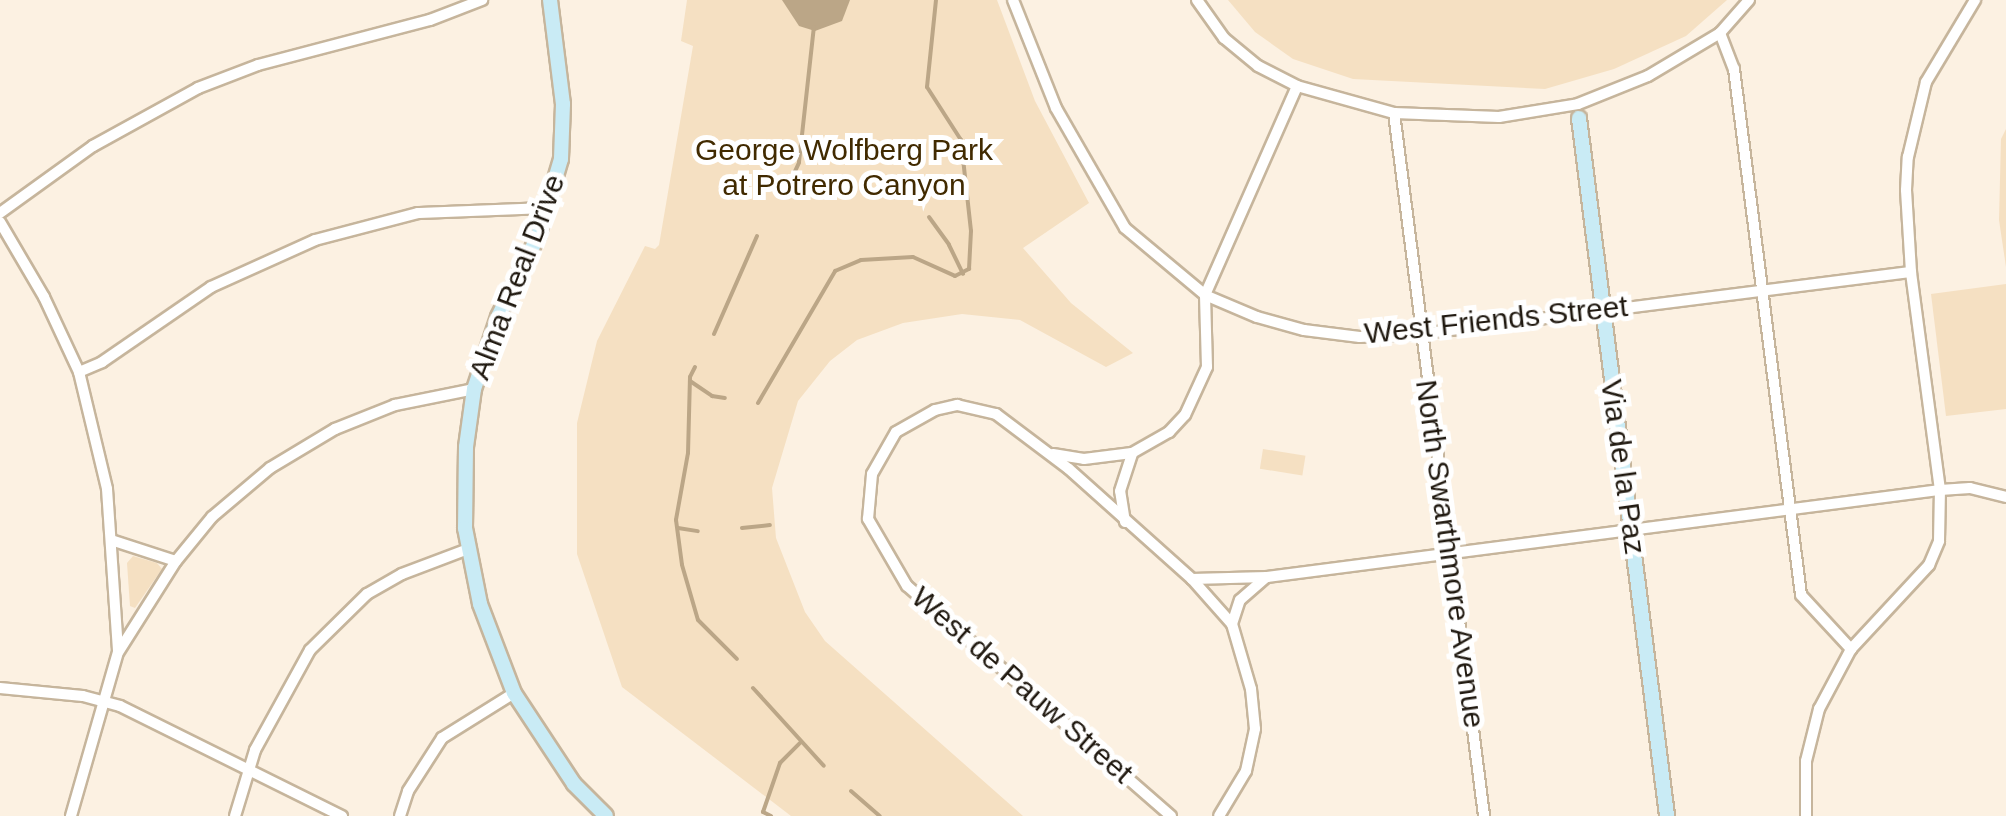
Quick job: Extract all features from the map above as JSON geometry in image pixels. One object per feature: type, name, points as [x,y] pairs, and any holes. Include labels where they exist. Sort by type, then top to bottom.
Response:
[{"type":"street","points":[[0,213],[93,146],[198,88],[258,65],[430,20],[482,0]]},
{"type":"street","name":"Alma Real Drive","points":[[550,0],[564,131],[556,186],[498,316],[474,390],[464,480],[468,549],[480,604],[514,693],[574,784],[606,816]]},
{"type":"street","name":"West Friends Street","points":[[1014,0],[1056,108],[1125,228],[1206,295],[1304,330],[1360,337],[1420,334],[1911,272]]},
{"type":"street","points":[[1197,0],[1224,38],[1258,66],[1297,86],[1394,113],[1498,117],[1578,104],[1648,76],[1720,33],[1749,0]]},
{"type":"street","points":[[1806,816],[1806,762],[1818,709],[1851,649],[1930,565],[1941,527],[1940,490],[1911,272],[1906,190],[1915,122],[1926,82],[1975,0]]},
{"type":"street","points":[[1720,33],[1734,69],[1801,595],[1851,649]]},
{"type":"street","points":[[1050,454],[1084,460],[1130,457],[1169,432],[1197,394],[1207,368],[1206,295],[1297,86]]},
{"type":"street","name":"North Swarthmore Avenue","points":[[1394,113],[1484,816]]},
{"type":"street","name":"Via de la Paz","points":[[1579,118],[1667,816]]},
{"type":"street","points":[[78,372],[211,287],[315,240],[418,214],[548,208]]},
{"type":"street","points":[[0,222],[44,297],[78,372],[106,489],[118,652]]},
{"type":"street","points":[[71,816],[101,700],[118,652],[176,562],[212,516],[270,468],[335,428],[395,404],[474,390]]},
{"type":"street","name":"West de Pauw Street","points":[[1171,816],[907,586],[868,519],[870,485],[880,452],[896,432],[935,410],[957,405],[996,414],[1050,454],[1192,579],[1232,624]]},
{"type":"street","points":[[1126,522],[1120,491],[1130,457]]},
{"type":"street","points":[[1192,579],[1267,576],[1940,490],[1970,488],[2006,497]]},
{"type":"street","points":[[111,540],[176,562]]},
{"type":"street","points":[[235,816],[248,769],[296,670],[336,620],[367,594],[402,574],[468,549]]},
{"type":"street","points":[[1219,816],[1246,771],[1255,728],[1248,670],[1232,624],[1240,600],[1267,576]]},
{"type":"street","points":[[0,688],[101,700],[342,816]]},
{"type":"street","points":[[400,816],[408,791],[442,738],[514,693]]},
{"type":"green space","name":"George Wolfberg Park at Potrero Canyon","points":[[687,0],[997,0],[1035,101],[1089,203],[1023,248],[1071,303],[1133,353],[1106,367],[1020,320],[962,314],[903,323],[857,340],[830,361],[798,401],[772,488],[776,538],[805,612],[825,641],[1023,816],[791,816],[622,687],[577,554],[577,423],[597,341],[645,246],[655,249],[659,245],[693,46],[681,41]]},
{"type":"green space","points":[[1228,0],[1727,0],[1686,36],[1614,69],[1545,89],[1353,79],[1293,59],[1255,32]]},
{"type":"green space","points":[[2006,129],[2006,267],[1999,220],[2001,139]]},
{"type":"green space","points":[[2006,284],[2006,409],[1946,416],[1931,294]]},
{"type":"green space","points":[[1263,449],[1305,456],[1302,475],[1260,469]]},
{"type":"green space","points":[[133,556],[157,563],[162,569],[135,608],[130,606],[127,563]]},
{"type":"shaded area","points":[[782,0],[850,0],[842,21],[815,31],[799,26]]},
{"type":"waterway","points":[[758,403],[835,271],[861,260],[913,257],[955,276],[969,269],[971,231],[961,140],[927,87],[936,0]]},
{"type":"waterway","points":[[783,197],[799,162],[814,27]]},
{"type":"waterway","points":[[801,141],[838,162]]},
{"type":"waterway","points":[[929,217],[963,274]]},
{"type":"waterway","points":[[714,334],[757,236]]},
{"type":"waterway","points":[[695,367],[690,377],[688,453],[676,520],[682,565],[698,620],[737,659]]},
{"type":"waterway","points":[[690,381],[712,396],[725,398]]},
{"type":"waterway","points":[[742,528],[770,525]]},
{"type":"waterway","points":[[678,528],[698,531]]},
{"type":"waterway","points":[[753,688],[824,766]]},
{"type":"waterway","points":[[771,816],[763,812],[780,763],[800,743]]},
{"type":"waterway","points":[[851,791],[880,816]]}]
